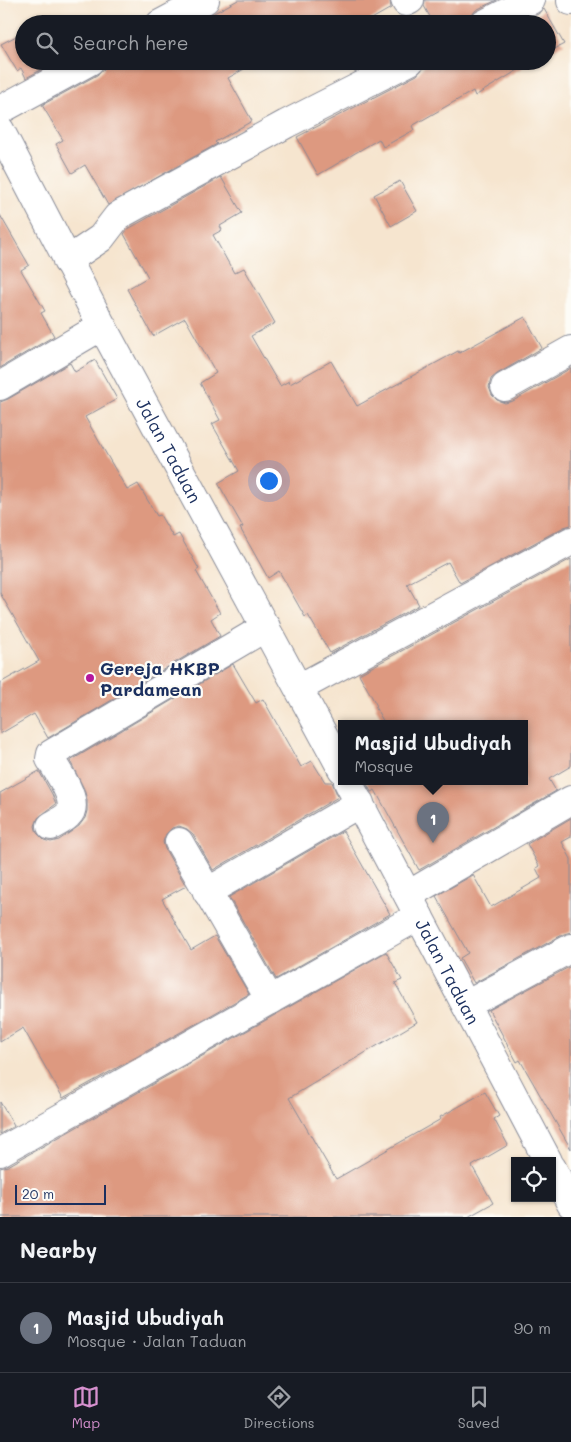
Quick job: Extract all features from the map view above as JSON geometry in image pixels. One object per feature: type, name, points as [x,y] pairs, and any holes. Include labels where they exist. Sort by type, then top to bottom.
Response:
[{"type":"street","points":[[177,15],[205,0]]},
{"type":"street","points":[[405,0],[406,2],[410,0]]},
{"type":"street","points":[[502,15],[531,0]]},
{"type":"street","points":[[0,110],[73,70]]},
{"type":"street","points":[[67,261],[101,238],[116,218],[123,213],[286,124],[392,70]]},
{"type":"street","name":"Jalan Taduan","points":[[0,130],[67,261],[338,761]]},
{"type":"street","points":[[0,386],[102,326]]},
{"type":"street","points":[[505,386],[571,350]]},
{"type":"street","points":[[299,688],[571,541]]},
{"type":"street","points":[[51,826],[69,815],[72,807],[72,798],[50,758],[52,754],[266,627]]},
{"type":"street","points":[[207,892],[354,792]]},
{"type":"street","name":"Jalan Taduan","points":[[354,792],[546,1157]]},
{"type":"street","points":[[0,1152],[270,1000],[571,800]]},
{"type":"street","points":[[179,842],[270,1000]]},
{"type":"street","points":[[466,1005],[571,948]]},
{"type":"street","points":[[556,1176],[571,1204]]},
{"type":"building","points":[[238,0],[390,0],[391,8],[379,15],[210,15]]},
{"type":"building","points":[[425,0],[497,0],[476,10],[472,15],[429,15],[424,6]]},
{"type":"building","points":[[544,9],[547,15],[536,15]]},
{"type":"building","points":[[556,30],[564,44],[556,48]]},
{"type":"building","points":[[15,37],[15,68],[1,44]]},
{"type":"building","points":[[22,70],[41,70],[26,78]]},
{"type":"building","points":[[103,70],[242,70],[228,78],[252,121],[215,142],[217,144],[108,205],[85,165],[72,173],[56,144],[63,140],[42,105]]},
{"type":"building","points":[[421,70],[518,70],[475,96],[473,91],[412,126],[414,130],[383,147],[379,139],[318,175],[297,137],[417,75]]},
{"type":"building","points":[[221,177],[242,213],[220,226],[222,230],[213,235],[234,273],[244,268],[275,323],[251,336],[280,386],[289,381],[290,384],[331,361],[357,406],[525,317],[542,348],[497,374],[491,379],[489,387],[492,395],[497,400],[505,403],[513,401],[571,368],[571,525],[460,583],[448,562],[407,584],[419,605],[330,653],[308,615],[305,617],[279,571],[268,578],[240,528],[243,527],[218,483],[239,471],[212,424],[220,420],[200,383],[216,373],[185,318],[153,336],[127,289],[148,277],[124,234],[128,229]]},
{"type":"building","points":[[400,181],[417,211],[391,226],[374,195]]},
{"type":"building","points":[[0,215],[29,265],[21,270],[45,311],[41,313],[54,336],[0,368]]},
{"type":"building","points":[[95,360],[117,399],[85,417],[127,490],[138,484],[157,516],[160,515],[173,537],[179,534],[199,569],[196,571],[220,613],[211,619],[220,636],[48,738],[34,714],[0,734],[0,683],[39,661],[0,593],[0,402],[70,363],[75,372]]},
{"type":"building","points":[[571,559],[571,766],[549,779],[556,791],[419,870],[375,790],[371,792],[368,785],[528,785],[528,720],[383,720],[359,674]]},
{"type":"building","points":[[233,664],[256,703],[263,699],[301,767],[312,761],[325,782],[332,782],[338,797],[213,870],[193,834],[187,829],[179,826],[172,828],[166,834],[163,842],[165,849],[186,886],[162,899],[191,950],[215,936],[249,994],[63,1098],[23,1028],[0,1042],[0,793],[39,771],[56,804],[38,818],[35,826],[37,833],[44,840],[51,842],[59,840],[79,826],[85,818],[87,811],[84,789],[70,761]]},
{"type":"building","points":[[571,818],[571,837],[562,842],[571,859],[571,932],[474,983],[460,958],[468,953],[436,896],[473,875],[491,907],[541,878],[536,868],[539,866],[527,844]]},
{"type":"building","points":[[343,831],[390,914],[276,979],[229,897]]},
{"type":"building","points":[[386,952],[402,980],[395,983],[417,1022],[289,1098],[336,1179],[485,1092],[499,1116],[494,1119],[508,1145],[472,1166],[493,1203],[468,1217],[0,1217],[0,1168],[8,1166]]},
{"type":"building","points":[[571,966],[571,1149],[520,1060],[517,1062],[489,1010]]},
{"type":"building","points":[[0,1102],[14,1126],[0,1134]]},
{"type":"place","name":"Gereja HKBP Pardamean","points":[[90,678]]},
{"type":"place","name":"Masjid Ubudiyah","points":[[433,843]]}]
